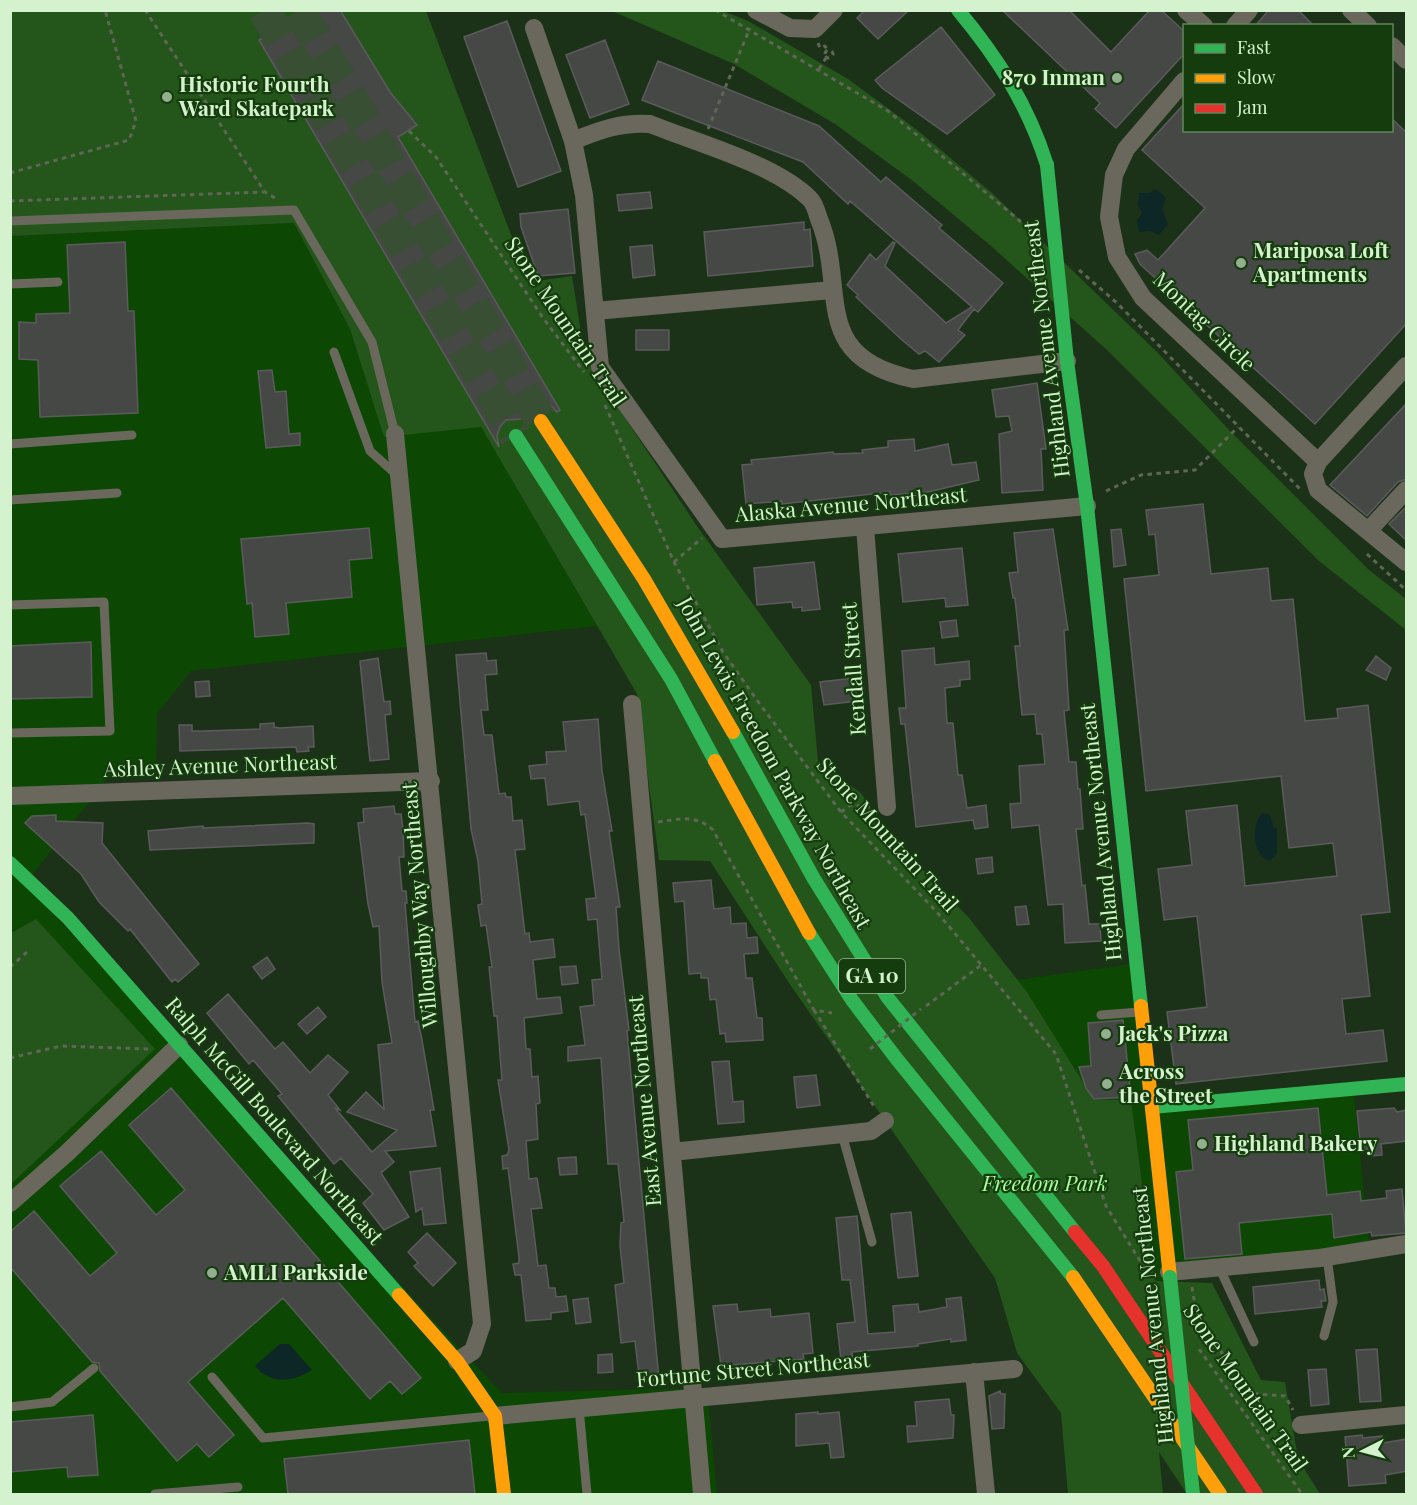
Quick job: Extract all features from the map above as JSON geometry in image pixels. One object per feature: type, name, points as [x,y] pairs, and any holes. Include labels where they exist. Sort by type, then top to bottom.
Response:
[{"type":"main road","name":"Highland Avenue Northeast","points":[[958,10],[1017,88],[1036,127],[1047,165],[1067,361],[1093,500],[1142,1012],[1193,1494]]},
{"type":"main road","name":"John Lewis Freedom Parkway Northeast","points":[[542,421],[665,612],[777,817],[857,953],[888,998],[1103,1266],[1256,1494]]},
{"type":"main road","name":"GA 10","points":[[516,436],[670,679],[749,829],[798,915],[839,980],[896,1058],[1072,1276],[1220,1494]]},
{"type":"main road","name":"Ralph McGill Boulevard Northeast","points":[[10,863],[68,918],[457,1361],[495,1416]]},
{"type":"main road","points":[[1152,1107],[1407,1084]]},
{"type":"main road","points":[[495,1416],[504,1494]]},
{"type":"street","points":[[756,10],[790,28],[815,28],[834,10]]},
{"type":"street","points":[[1186,10],[1201,24]]},
{"type":"street","points":[[1237,24],[1249,10]]},
{"type":"street","points":[[1351,10],[1366,24]]},
{"type":"street","points":[[534,28],[573,141],[584,195],[595,311],[593,371]]},
{"type":"street","points":[[1393,47],[1407,60]]},
{"type":"street","name":"Montag Circle","points":[[1183,83],[1126,149],[1114,175],[1109,217],[1117,257],[1143,298],[1318,462]]},
{"type":"street","points":[[573,141],[607,128],[633,123],[650,124],[777,174],[812,200],[825,233],[837,321],[852,346],[866,362],[888,374],[913,379],[1067,361]]},
{"type":"street","points":[[595,311],[831,290]]},
{"type":"street","points":[[1407,366],[1318,462],[1313,474],[1318,490],[1407,562]]},
{"type":"street","name":"Alaska Avenue Northeast","points":[[593,371],[722,540],[865,527],[1093,500]]},
{"type":"street","name":"Willoughby Way Northeast","points":[[395,434],[482,1324],[473,1351],[457,1361]]},
{"type":"street","points":[[1368,531],[1407,490]]},
{"type":"street","name":"Kendall Street","points":[[865,527],[887,807]]},
{"type":"street","name":"East Avenue Northeast","points":[[632,704],[702,1494]]},
{"type":"street","name":"Ashley Avenue Northeast","points":[[10,796],[430,781]]},
{"type":"street","points":[[10,1203],[100,1122],[179,1045]]},
{"type":"street","points":[[672,1152],[871,1131],[885,1121]]},
{"type":"street","points":[[1169,1274],[1327,1257],[1407,1244]]},
{"type":"street","name":"Fortune Street Northeast","points":[[495,1416],[1014,1369]]},
{"type":"street","points":[[975,1372],[988,1474],[986,1494]]},
{"type":"street","points":[[1301,1425],[1407,1415]]},
{"type":"lane","points":[[10,221],[294,210],[372,342],[395,434]]},
{"type":"lane","points":[[10,284],[58,282]]},
{"type":"lane","points":[[334,352],[370,451],[399,478]]},
{"type":"lane","points":[[10,444],[132,435]]},
{"type":"lane","points":[[10,500],[117,493]]},
{"type":"lane","points":[[10,604],[105,602],[110,731],[10,733]]},
{"type":"lane","points":[[1101,1015],[1142,1012]]},
{"type":"lane","points":[[842,1134],[872,1242]]},
{"type":"lane","points":[[1324,1336],[1334,1302],[1327,1257]]},
{"type":"lane","points":[[1219,1267],[1254,1341]]},
{"type":"lane","points":[[10,1407],[52,1402],[94,1368]]},
{"type":"lane","points":[[212,1377],[263,1438],[495,1416]]},
{"type":"lane","points":[[579,1408],[587,1494]]},
{"type":"lane","points":[[155,1494],[238,1487]]},
{"type":"path","points":[[10,173],[129,140],[136,121],[105,10]]},
{"type":"path","points":[[146,10],[264,192],[294,210]]},
{"type":"path","points":[[702,144],[750,28]]},
{"type":"path","points":[[819,69],[826,58]]},
{"type":"path","name":"Stone Mountain Trail","points":[[410,131],[436,158],[515,279],[593,371]]},
{"type":"path","points":[[10,201],[264,192]]},
{"type":"path","name":"Stone Mountain Trail","points":[[602,400],[674,562],[723,652],[841,812],[936,911],[1056,1054],[1106,1206],[1126,1243],[1153,1282]]},
{"type":"path","points":[[1093,500],[1141,475],[1195,470],[1238,427]]},
{"type":"path","points":[[674,562],[713,528]]},
{"type":"path","points":[[841,812],[851,805],[887,807]]},
{"type":"path","points":[[644,824],[690,818],[700,820],[713,830],[814,1010],[885,1121]]},
{"type":"path","points":[[10,967],[27,952]]},
{"type":"path","points":[[868,1050],[980,966]]},
{"type":"path","points":[[814,1010],[831,1012],[837,1017]]},
{"type":"path","points":[[10,1058],[62,1046],[154,1049]]},
{"type":"path","points":[[1183,1285],[1194,1288],[1197,1318],[1247,1388],[1257,1394],[1284,1396],[1301,1425]]},
{"type":"path","name":"Stone Mountain Trail","points":[[1193,1340],[1302,1494]]},
{"type":"shaded area","points":[[294,223],[350,329],[384,436],[481,427],[597,626],[191,671],[157,714],[156,776],[108,778],[25,884],[502,1393],[707,1388],[717,1494],[11,1494],[11,236]]},
{"type":"shaded area","points":[[1138,963],[1156,1113],[1353,1088],[1370,1252],[1155,1281],[1131,1100],[1094,1101],[1008,981]]},
{"type":"green space","name":"Freedom Park","points":[[11,11],[426,11],[529,282],[572,276],[585,358],[699,529],[811,685],[818,761],[862,794],[877,822],[969,918],[1027,992],[1094,1100],[1131,1100],[1155,1281],[1212,1283],[1261,1380],[1285,1382],[1298,1459],[1320,1494],[1187,1494],[1159,1452],[1163,1494],[1068,1494],[1061,1413],[1017,1353],[995,1278],[791,986],[710,861],[659,860],[637,694],[481,427],[384,437],[350,329],[294,223],[11,236]]},
{"type":"green space","points":[[612,11],[723,11],[748,21],[848,79],[916,129],[992,193],[1157,352],[1228,429],[1369,570],[1406,599],[1406,630],[1319,561],[1107,350],[991,246],[913,181],[835,124],[734,64]]},
{"type":"green space","points":[[36,919],[155,1049],[11,1184],[11,933]]},
{"type":"water","points":[[1156,189],[1166,198],[1162,209],[1168,224],[1159,235],[1150,231],[1139,232],[1137,221],[1142,213],[1138,205],[1139,193],[1149,193]]},
{"type":"water","points":[[1262,813],[1270,815],[1274,828],[1277,828],[1277,854],[1269,861],[1263,857],[1256,846],[1256,825]]},
{"type":"water","points":[[280,1344],[289,1344],[312,1370],[297,1377],[282,1380],[261,1372],[255,1366]]},
{"type":"building","points":[[309,10],[340,10],[390,92],[417,125],[398,137],[560,410],[557,412],[550,405],[540,402],[531,405],[523,419],[506,420],[497,436],[499,447],[259,40]]},
{"type":"building","points":[[865,10],[909,10],[878,39],[857,18]]},
{"type":"building","name":"870 Inman","points":[[1002,10],[1069,10],[1111,52],[1150,10],[1161,10],[1183,30],[1183,55],[1116,128],[1095,109],[1100,103]]},
{"type":"building","points":[[1269,10],[1298,10],[1312,24],[1257,24]]},
{"type":"building","points":[[507,21],[561,171],[518,187],[464,37]]},
{"type":"building","points":[[941,27],[995,95],[947,134],[882,88],[875,80]]},
{"type":"building","points":[[605,40],[629,104],[590,118],[566,55]]},
{"type":"building","points":[[658,61],[819,126],[881,182],[886,177],[942,225],[939,228],[1003,283],[978,312],[974,309],[958,330],[965,335],[939,362],[925,351],[919,354],[902,340],[856,297],[858,295],[847,285],[870,254],[876,260],[893,242],[895,243],[885,266],[946,323],[972,307],[850,201],[848,204],[803,162],[642,100]]},
{"type":"building","name":"Mariposa Loft Apartments","points":[[1183,105],[1183,132],[1393,132],[1393,120],[1407,133],[1407,323],[1315,424],[1140,264],[1135,254],[1147,250],[1158,260],[1205,208],[1142,150]]},
{"type":"building","points":[[650,192],[652,208],[619,211],[617,195]]},
{"type":"building","points":[[568,209],[575,273],[538,276],[521,227],[520,214]]},
{"type":"building","points":[[804,222],[804,230],[810,229],[813,266],[708,276],[704,232]]},
{"type":"building","points":[[125,242],[128,311],[134,311],[138,413],[40,417],[38,360],[19,359],[19,322],[36,323],[36,314],[70,313],[67,245]]},
{"type":"building","points":[[652,245],[655,275],[633,278],[630,247]]},
{"type":"building","points":[[636,330],[669,330],[669,350],[636,350]]},
{"type":"building","points":[[272,370],[275,392],[286,391],[289,434],[300,433],[300,445],[266,448],[258,371]]},
{"type":"building","points":[[1037,383],[1046,449],[1041,449],[1043,490],[1002,493],[999,434],[1012,431],[1009,416],[996,417],[992,390]]},
{"type":"building","points":[[1407,403],[1407,479],[1398,482],[1367,516],[1330,485]]},
{"type":"building","points":[[914,439],[915,451],[948,444],[952,465],[976,462],[979,480],[928,492],[890,495],[890,492],[782,504],[782,501],[746,504],[742,465],[752,464],[751,460],[833,452],[834,454],[863,453],[862,450],[888,447],[888,441]]},
{"type":"building","points":[[1203,504],[1211,574],[1268,568],[1271,601],[1293,599],[1305,721],[1338,718],[1337,709],[1368,705],[1390,912],[1361,915],[1370,996],[1342,999],[1346,1034],[1383,1030],[1387,1061],[1176,1084],[1167,1012],[1207,1007],[1197,916],[1164,920],[1158,869],[1192,865],[1186,811],[1237,805],[1245,886],[1337,876],[1333,843],[1289,848],[1281,776],[1146,791],[1124,579],[1159,575],[1155,534],[1149,535],[1146,510]]},
{"type":"building","points":[[1407,506],[1407,541],[1389,524]]},
{"type":"building","points":[[369,528],[372,558],[349,560],[352,597],[286,603],[289,634],[255,637],[252,603],[247,604],[241,539]]},
{"type":"building","points":[[1053,529],[1068,630],[1064,630],[1069,710],[1064,711],[1069,762],[1076,762],[1078,789],[1080,789],[1083,829],[1076,829],[1082,886],[1085,885],[1089,924],[1100,924],[1101,941],[1065,943],[1063,904],[1048,905],[1039,825],[1012,828],[1010,804],[1021,803],[1019,766],[1045,764],[1042,734],[1037,734],[1035,714],[1022,715],[1015,646],[1020,646],[1015,598],[1013,598],[1009,573],[1018,572],[1014,533]]},
{"type":"building","points":[[1121,529],[1126,565],[1114,567],[1111,530]]},
{"type":"building","points":[[962,548],[968,605],[946,607],[945,598],[903,602],[898,554]]},
{"type":"building","points":[[814,562],[820,609],[802,611],[802,607],[793,608],[792,602],[757,605],[754,568]]},
{"type":"building","points":[[956,620],[958,636],[942,638],[940,622]]},
{"type":"building","points":[[91,642],[92,697],[10,699],[10,646]]},
{"type":"building","points":[[934,648],[935,665],[969,661],[970,679],[960,680],[960,686],[945,688],[947,723],[953,723],[958,775],[962,775],[967,808],[986,805],[988,827],[975,829],[973,820],[916,827],[905,724],[901,724],[899,708],[906,708],[902,651]]},
{"type":"building","points":[[486,653],[487,661],[496,660],[497,674],[485,675],[488,710],[481,710],[484,735],[492,735],[499,794],[505,793],[506,797],[511,797],[513,821],[522,820],[525,849],[515,850],[525,934],[529,933],[530,942],[553,939],[555,957],[533,960],[537,999],[560,997],[562,1013],[524,1018],[526,1049],[530,1049],[532,1077],[538,1076],[540,1103],[536,1104],[538,1139],[526,1141],[529,1179],[537,1178],[542,1208],[531,1209],[538,1266],[546,1265],[549,1288],[555,1288],[556,1297],[566,1296],[568,1311],[551,1313],[551,1319],[526,1321],[521,1275],[515,1275],[513,1264],[519,1263],[519,1257],[508,1168],[503,1169],[502,1156],[507,1155],[509,1150],[498,1080],[502,1080],[497,1016],[494,1016],[489,967],[492,967],[486,925],[481,926],[478,905],[482,904],[478,861],[471,829],[456,655]]},
{"type":"building","points":[[1376,656],[1391,668],[1386,680],[1366,670]]},
{"type":"building","points":[[378,658],[384,702],[390,701],[391,714],[385,715],[389,759],[370,761],[360,661]]},
{"type":"building","points":[[854,678],[857,701],[824,705],[820,682]]},
{"type":"building","points":[[209,681],[210,696],[196,697],[195,682]]},
{"type":"building","points":[[598,719],[602,771],[612,831],[609,831],[620,907],[616,907],[619,949],[629,1030],[627,1031],[659,1380],[647,1381],[646,1375],[639,1376],[635,1341],[621,1343],[615,1285],[624,1283],[620,1246],[621,1223],[624,1222],[618,1164],[608,1164],[601,1058],[568,1061],[568,1047],[585,1045],[580,1007],[594,1005],[592,980],[602,979],[597,919],[588,920],[586,899],[596,898],[585,814],[581,815],[579,801],[548,805],[545,778],[531,779],[529,766],[547,764],[546,752],[566,751],[563,722]]},
{"type":"building","points":[[274,723],[274,727],[280,728],[313,726],[314,747],[308,747],[309,751],[297,752],[296,747],[180,751],[179,725],[192,725],[192,731],[202,731],[260,729],[260,724]]},
{"type":"building","points":[[394,806],[395,814],[401,814],[403,829],[404,857],[399,857],[402,891],[406,891],[407,903],[405,903],[415,1022],[418,1021],[434,1110],[430,1110],[436,1146],[385,1151],[394,1162],[381,1173],[409,1217],[384,1230],[363,1203],[373,1194],[341,1158],[334,1164],[278,1096],[282,1094],[253,1060],[249,1064],[207,1013],[228,994],[275,1049],[283,1042],[310,1073],[328,1055],[348,1072],[328,1095],[340,1110],[335,1108],[372,1152],[397,1130],[347,1112],[366,1092],[384,1109],[378,1045],[392,1043],[382,982],[379,926],[373,927],[368,904],[358,823],[364,822],[363,809]]},
{"type":"building","points":[[56,815],[56,821],[103,823],[102,843],[199,964],[178,982],[175,979],[172,982],[130,929],[128,931],[99,902],[81,874],[25,823],[32,816]]},
{"type":"building","points":[[314,824],[314,843],[150,850],[148,831],[203,826],[203,828]]},
{"type":"building","points":[[992,857],[993,872],[978,874],[976,859]]},
{"type":"building","points":[[711,880],[714,909],[730,907],[731,924],[746,923],[747,938],[757,937],[758,953],[744,954],[746,978],[752,978],[757,1018],[762,1018],[763,1040],[726,1042],[725,1033],[720,1034],[716,999],[710,1000],[708,978],[701,978],[701,973],[689,974],[684,901],[675,902],[673,883]]},
{"type":"building","points":[[1026,906],[1029,924],[1017,925],[1015,907]]},
{"type":"building","points":[[267,957],[275,969],[262,979],[253,967]]},
{"type":"building","points":[[576,966],[578,983],[562,985],[560,967]]},
{"type":"building","points":[[318,1007],[326,1017],[307,1034],[298,1024]]},
{"type":"building","points":[[1123,1020],[1131,1097],[1094,1099],[1086,1088],[1079,1067],[1091,1066],[1088,1023]]},
{"type":"building","points":[[729,1061],[733,1102],[743,1101],[744,1122],[718,1124],[712,1062]]},
{"type":"building","points":[[816,1075],[820,1105],[797,1108],[794,1077]]},
{"type":"building","name":"AMLI Parkside","points":[[171,1088],[421,1378],[402,1394],[390,1381],[370,1399],[283,1298],[188,1382],[234,1435],[209,1457],[197,1444],[177,1461],[100,1371],[99,1363],[92,1362],[10,1267],[10,1232],[34,1211],[90,1276],[117,1253],[60,1186],[101,1151],[156,1215],[185,1190],[129,1125]]},
{"type":"building","points":[[1318,1108],[1327,1195],[1360,1191],[1361,1201],[1387,1198],[1386,1191],[1402,1189],[1406,1233],[1372,1236],[1371,1232],[1334,1238],[1332,1214],[1239,1223],[1242,1254],[1185,1259],[1176,1172],[1193,1170],[1188,1120]]},
{"type":"building","points":[[1394,1108],[1397,1112],[1407,1110],[1407,1141],[1381,1144],[1382,1155],[1369,1156],[1368,1149],[1361,1150],[1357,1111]]},
{"type":"building","points":[[576,1157],[577,1174],[560,1175],[558,1158]]},
{"type":"building","points":[[440,1168],[446,1223],[424,1225],[422,1208],[416,1212],[410,1172]]},
{"type":"building","points":[[911,1212],[918,1276],[898,1278],[891,1214]]},
{"type":"building","points":[[857,1216],[868,1334],[895,1332],[893,1306],[918,1304],[919,1312],[947,1307],[946,1299],[961,1297],[966,1340],[951,1342],[951,1339],[918,1344],[918,1346],[852,1352],[853,1359],[841,1360],[837,1324],[855,1322],[850,1280],[842,1280],[836,1218]]},
{"type":"building","points":[[427,1233],[456,1263],[433,1286],[414,1266],[418,1263],[408,1252]]},
{"type":"building","points":[[1319,1280],[1320,1290],[1324,1289],[1326,1301],[1321,1301],[1322,1307],[1255,1314],[1253,1287]]},
{"type":"building","points":[[588,1298],[591,1322],[576,1324],[573,1300]]},
{"type":"building","points":[[737,1304],[738,1312],[770,1309],[771,1317],[809,1313],[813,1353],[803,1354],[804,1359],[721,1366],[713,1306]]},
{"type":"building","points":[[1377,1349],[1381,1401],[1360,1402],[1356,1350]]},
{"type":"building","points":[[612,1354],[613,1372],[598,1373],[598,1355]]},
{"type":"building","points":[[1326,1369],[1329,1404],[1311,1406],[1308,1370]]},
{"type":"building","points":[[1000,1391],[1001,1394],[1005,1394],[1004,1428],[992,1429],[989,1396]]},
{"type":"building","points":[[949,1399],[951,1415],[954,1415],[953,1438],[908,1442],[907,1426],[917,1426],[915,1402]]},
{"type":"building","points":[[818,1412],[818,1414],[839,1412],[844,1457],[831,1458],[829,1443],[796,1446],[796,1414]]},
{"type":"building","points":[[93,1415],[98,1475],[68,1477],[67,1467],[10,1472],[10,1422]]},
{"type":"building","points":[[1362,1435],[1363,1438],[1382,1436],[1383,1443],[1407,1439],[1407,1471],[1385,1475],[1386,1483],[1349,1486],[1345,1437]]},
{"type":"building","points":[[469,1440],[475,1494],[288,1494],[284,1459]]},
{"type":"tunnel","points":[[264,10],[516,436]]},
{"type":"tunnel","points":[[299,10],[541,421]]},
{"type":"traffic: fast","points":[[958,10],[999,64],[1021,102],[1047,165]]},
{"type":"traffic: fast","points":[[1047,165],[1067,361]]},
{"type":"traffic: fast","points":[[1067,361],[1087,506],[1141,1006]]},
{"type":"traffic: fast","points":[[516,436],[671,679],[715,761]]},
{"type":"traffic: fast","points":[[733,732],[814,879],[888,998],[1075,1232]]},
{"type":"traffic: fast","points":[[10,863],[68,918],[399,1295]]},
{"type":"traffic: fast","points":[[809,933],[852,1000],[896,1058],[1073,1277]]},
{"type":"traffic: fast","points":[[1152,1107],[1406,1084]]},
{"type":"traffic: fast","points":[[1170,1277],[1193,1494]]},
{"type":"traffic: slow","points":[[541,421],[644,579],[733,732]]},
{"type":"traffic: slow","points":[[715,761],[809,933]]},
{"type":"traffic: slow","points":[[1141,1006],[1170,1277]]},
{"type":"traffic: slow","points":[[1073,1277],[1220,1494]]},
{"type":"traffic: slow","points":[[399,1295],[457,1361],[495,1416],[504,1494]]},
{"type":"traffic: jam","points":[[1075,1232],[1103,1266],[1256,1494]]},
{"type":"place","name":"870 Inman","points":[[1117,78]]},
{"type":"place","name":"Historic Fourth Ward Skatepark","points":[[167,97]]},
{"type":"place","name":"Mariposa Loft Apartments","points":[[1241,263]]},
{"type":"place","name":"Jack's Pizza","points":[[1106,1034]]},
{"type":"place","name":"Across the Street","points":[[1107,1084]]},
{"type":"place","name":"Highland Bakery","points":[[1202,1144]]},
{"type":"place","name":"AMLI Parkside","points":[[212,1273]]}]
